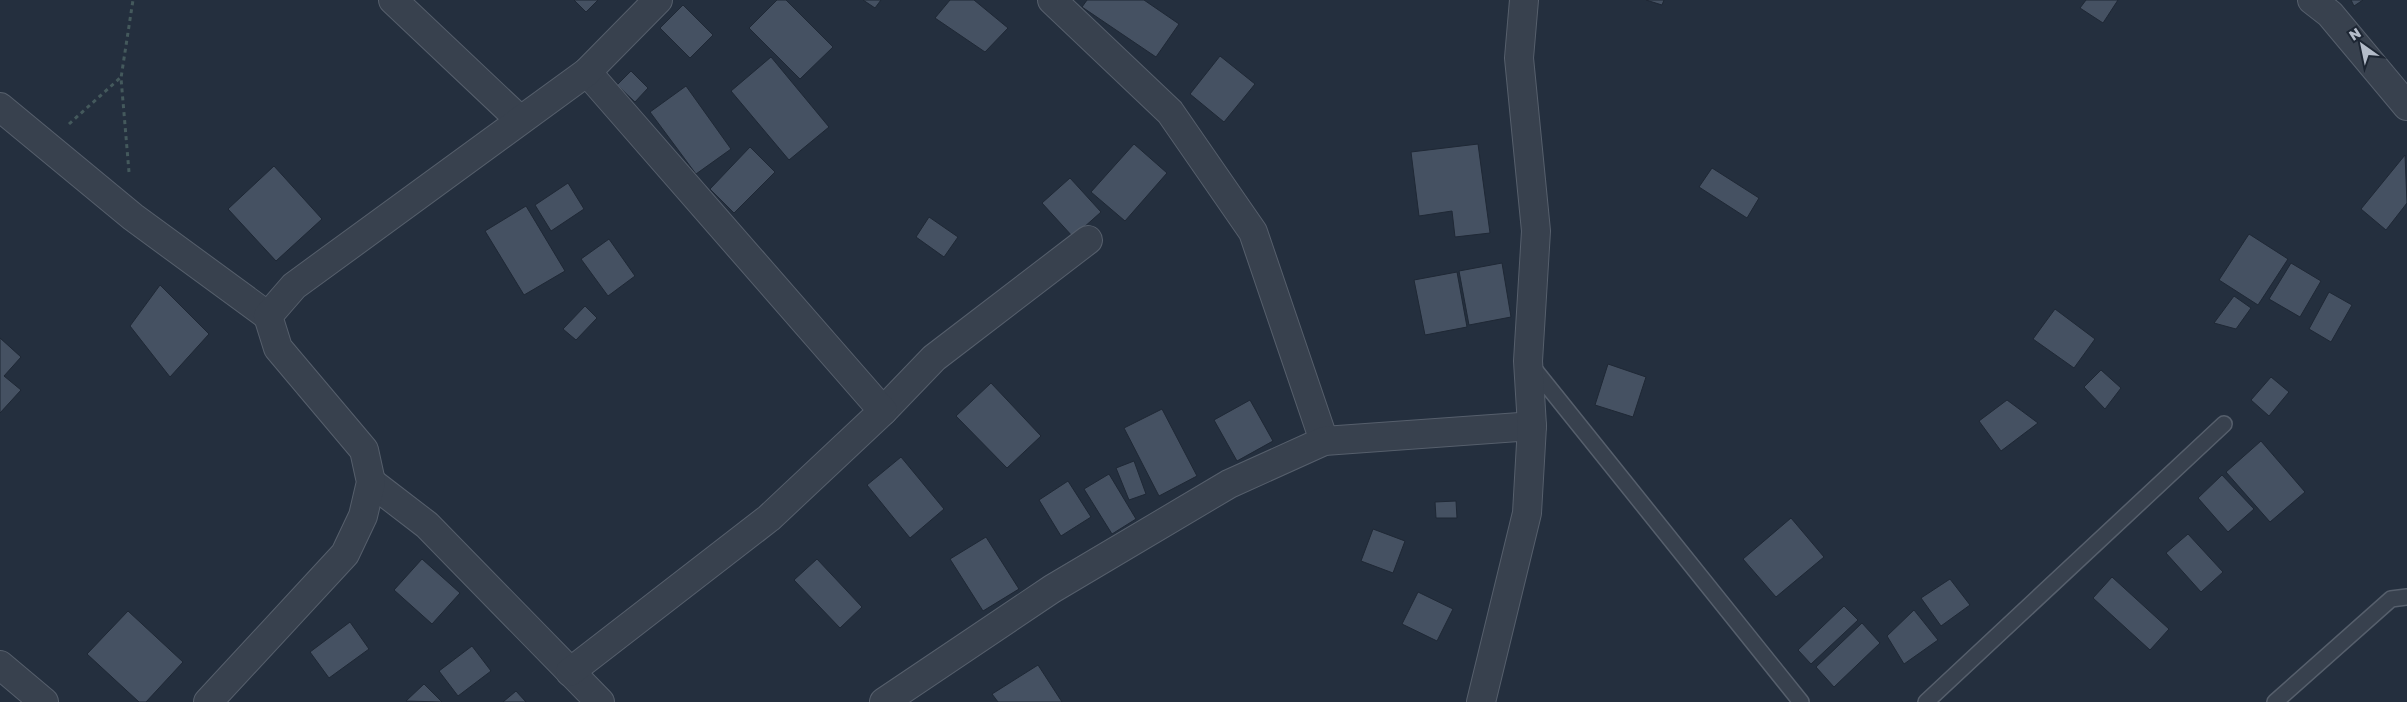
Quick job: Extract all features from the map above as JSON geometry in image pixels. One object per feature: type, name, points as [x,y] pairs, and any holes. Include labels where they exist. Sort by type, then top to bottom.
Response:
[{"type":"street","points":[[392,0],[520,120]]},
{"type":"street","points":[[268,316],[294,286],[587,72],[658,0]]},
{"type":"street","points":[[1052,0],[1170,112],[1253,232],[1324,441]]},
{"type":"street","points":[[1481,702],[1527,513],[1532,426],[1528,361],[1536,231],[1519,58],[1524,0]]},
{"type":"street","points":[[2312,0],[2330,14],[2407,106]]},
{"type":"street","points":[[587,72],[882,411]]},
{"type":"street","points":[[0,107],[133,217],[268,316],[278,348],[364,450],[371,482],[363,516],[345,554],[208,702]]},
{"type":"street","points":[[570,672],[770,518],[882,411],[934,358],[1088,240]]},
{"type":"street","points":[[884,702],[1060,584],[1229,484],[1324,441],[1532,426]]},
{"type":"street","points":[[371,482],[427,525],[600,702]]},
{"type":"street","points":[[0,665],[44,702]]},
{"type":"lane","points":[[1528,361],[1801,702]]},
{"type":"lane","points":[[1926,702],[2224,424]]},
{"type":"lane","points":[[2275,702],[2391,599],[2407,597]]},
{"type":"path","points":[[133,0],[120,78],[133,217]]},
{"type":"path","points":[[46,144],[120,78]]},
{"type":"building","points":[[574,0],[598,0],[586,12]]},
{"type":"building","points":[[777,0],[786,0],[833,47],[800,79],[749,28]]},
{"type":"building","points":[[863,0],[881,0],[875,8]]},
{"type":"building","points":[[950,0],[974,0],[1008,28],[985,52],[935,18]]},
{"type":"building","points":[[1087,0],[1144,0],[1179,24],[1156,57],[1082,7]]},
{"type":"building","points":[[1646,0],[1664,0],[1662,5]]},
{"type":"building","points":[[2086,0],[2118,0],[2103,23],[2080,8]]},
{"type":"building","points":[[2351,0],[2363,0],[2354,6]]},
{"type":"building","points":[[683,5],[713,35],[690,58],[660,28]]},
{"type":"building","points":[[1220,56],[1255,84],[1224,122],[1190,94]]},
{"type":"building","points":[[771,57],[829,127],[789,160],[731,91]]},
{"type":"building","points":[[631,71],[648,88],[635,102],[617,85]]},
{"type":"building","points":[[686,86],[731,149],[696,174],[650,112]]},
{"type":"building","points":[[1134,144],[1167,173],[1125,221],[1091,192]]},
{"type":"building","points":[[1478,144],[1490,233],[1455,237],[1452,211],[1419,216],[1411,152]]},
{"type":"building","points":[[750,147],[775,172],[734,213],[710,189]]},
{"type":"building","points":[[2405,155],[2407,203],[2386,230],[2361,209]]},
{"type":"building","points":[[274,166],[322,219],[276,261],[228,209]]},
{"type":"building","points":[[1712,168],[1759,198],[1747,218],[1699,187]]},
{"type":"building","points":[[1070,178],[1101,212],[1073,237],[1042,203]]},
{"type":"building","points":[[568,183],[584,209],[551,231],[535,205]]},
{"type":"building","points":[[526,206],[565,271],[524,295],[485,231]]},
{"type":"building","points":[[929,217],[958,237],[944,257],[916,237]]},
{"type":"building","points":[[2249,234],[2288,259],[2258,305],[2219,280]]},
{"type":"building","points":[[609,239],[635,276],[608,296],[581,259]]},
{"type":"building","points":[[1502,263],[1511,317],[1469,325],[1459,271]]},
{"type":"building","points":[[2291,263],[2321,281],[2300,317],[2269,299]]},
{"type":"building","points":[[1457,272],[1467,327],[1425,335],[1414,280]]},
{"type":"building","points":[[160,285],[209,334],[170,377],[130,326]]},
{"type":"building","points":[[2329,292],[2352,305],[2331,342],[2309,329]]},
{"type":"building","points":[[2234,296],[2251,308],[2236,329],[2214,323]]},
{"type":"building","points":[[585,306],[597,318],[576,340],[563,329]]},
{"type":"building","points":[[2055,309],[2095,339],[2074,368],[2033,339]]},
{"type":"building","points":[[0,338],[21,357],[4,376],[21,390],[0,413]]},
{"type":"building","points":[[1608,364],[1646,377],[1633,417],[1595,405]]},
{"type":"building","points":[[2101,370],[2121,388],[2105,409],[2084,387]]},
{"type":"building","points":[[2271,377],[2289,392],[2269,416],[2251,400]]},
{"type":"building","points":[[991,383],[1041,436],[1007,468],[956,416]]},
{"type":"building","points":[[1250,400],[1273,441],[1237,461],[1214,420]]},
{"type":"building","points":[[2007,400],[2038,423],[2001,451],[1979,421]]},
{"type":"building","points":[[1162,409],[1197,476],[1159,496],[1124,428]]},
{"type":"building","points":[[2261,441],[2305,492],[2270,522],[2226,472]]},
{"type":"building","points":[[901,457],[944,509],[910,538],[867,485]]},
{"type":"building","points":[[1134,461],[1146,494],[1129,500],[1116,468]]},
{"type":"building","points":[[1109,474],[1136,519],[1112,534],[1084,489]]},
{"type":"building","points":[[2222,475],[2254,509],[2228,532],[2198,498]]},
{"type":"building","points":[[1068,481],[1091,517],[1061,536],[1039,500]]},
{"type":"building","points":[[1456,501],[1457,518],[1436,518],[1435,502]]},
{"type":"building","points":[[1791,518],[1824,557],[1776,597],[1743,559]]},
{"type":"building","points":[[1373,529],[1405,541],[1393,573],[1361,561]]},
{"type":"building","points":[[2188,534],[2223,572],[2201,592],[2166,553]]},
{"type":"building","points":[[986,537],[1019,589],[983,611],[950,559]]},
{"type":"building","points":[[422,559],[460,593],[432,624],[394,590]]},
{"type":"building","points":[[817,559],[862,607],[840,628],[794,580]]},
{"type":"building","points":[[2112,577],[2169,629],[2150,650],[2093,598]]},
{"type":"building","points":[[1950,579],[1970,605],[1941,626],[1921,598]]},
{"type":"building","points":[[1418,592],[1453,609],[1437,641],[1402,624]]},
{"type":"building","points":[[1844,606],[1858,620],[1811,664],[1798,650]]},
{"type":"building","points":[[1914,610],[1938,640],[1904,664],[1887,636]]},
{"type":"building","points":[[128,611],[183,662],[146,702],[139,702],[87,654]]},
{"type":"building","points":[[350,622],[369,649],[329,678],[310,652]]},
{"type":"building","points":[[1862,623],[1880,643],[1834,687],[1816,667]]},
{"type":"building","points":[[472,646],[491,671],[458,696],[439,671]]},
{"type":"building","points":[[1038,665],[1062,702],[998,702],[992,694]]},
{"type":"building","points":[[424,684],[442,702],[406,701]]},
{"type":"building","points":[[516,691],[526,702],[503,702]]}]
